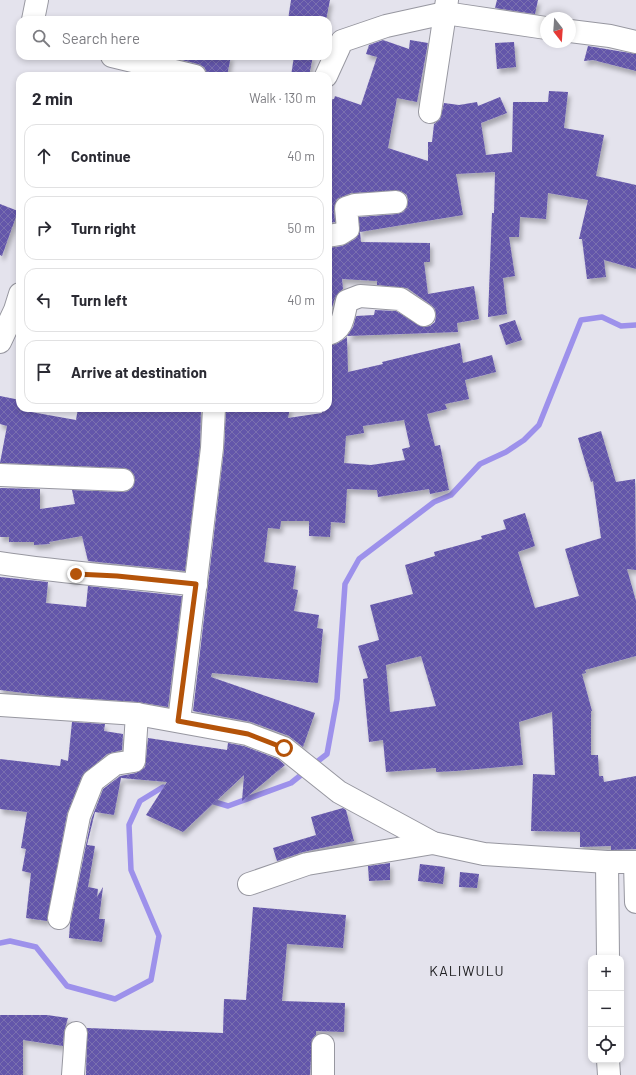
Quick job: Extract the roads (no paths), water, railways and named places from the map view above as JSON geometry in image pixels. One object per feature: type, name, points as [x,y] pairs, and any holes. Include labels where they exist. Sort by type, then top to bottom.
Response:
[{"type":"street","points":[[34,16],[37,0]]},
{"type":"street","points":[[430,112],[446,7]]},
{"type":"street","points":[[328,72],[342,41],[446,7],[540,27]]},
{"type":"street","points":[[576,32],[610,36],[636,42]]},
{"type":"street","points":[[129,60],[178,72]]},
{"type":"street","points":[[332,236],[348,229],[346,208],[355,205],[396,202]]},
{"type":"street","points":[[332,333],[343,323],[346,301],[360,296],[400,299],[424,315]]},
{"type":"street","points":[[0,342],[16,310]]},
{"type":"street","points":[[178,721],[212,448],[214,412]]},
{"type":"street","points":[[0,475],[123,480]]},
{"type":"street","points":[[0,563],[76,574],[117,576],[196,584]]},
{"type":"street","points":[[0,705],[137,714],[248,734],[284,748],[340,792],[433,843],[484,854],[607,862],[636,862],[636,902]]},
{"type":"street","points":[[59,918],[79,816],[93,781],[115,764],[134,761],[137,714]]},
{"type":"street","points":[[249,884],[307,864],[433,843]]},
{"type":"street","points":[[607,862],[608,955]]},
{"type":"street","points":[[73,1075],[76,1033]]},
{"type":"street","points":[[323,1045],[323,1075]]},
{"type":"street","points":[[608,1063],[609,1075]]},
{"type":"waterway","points":[[313,765],[327,754],[337,699],[345,584],[359,559],[434,502],[451,495],[480,464],[506,452],[524,440],[539,425],[581,320],[602,317],[621,326],[636,325]]},
{"type":"waterway","points":[[208,800],[228,806],[291,783],[306,771]]},
{"type":"waterway","points":[[0,943],[10,941],[36,947],[67,986],[115,999],[151,980],[159,936],[131,870],[129,825],[140,801],[163,787],[169,789]]},
{"type":"district","name":"KALIWULU","points":[[467,971]]}]
